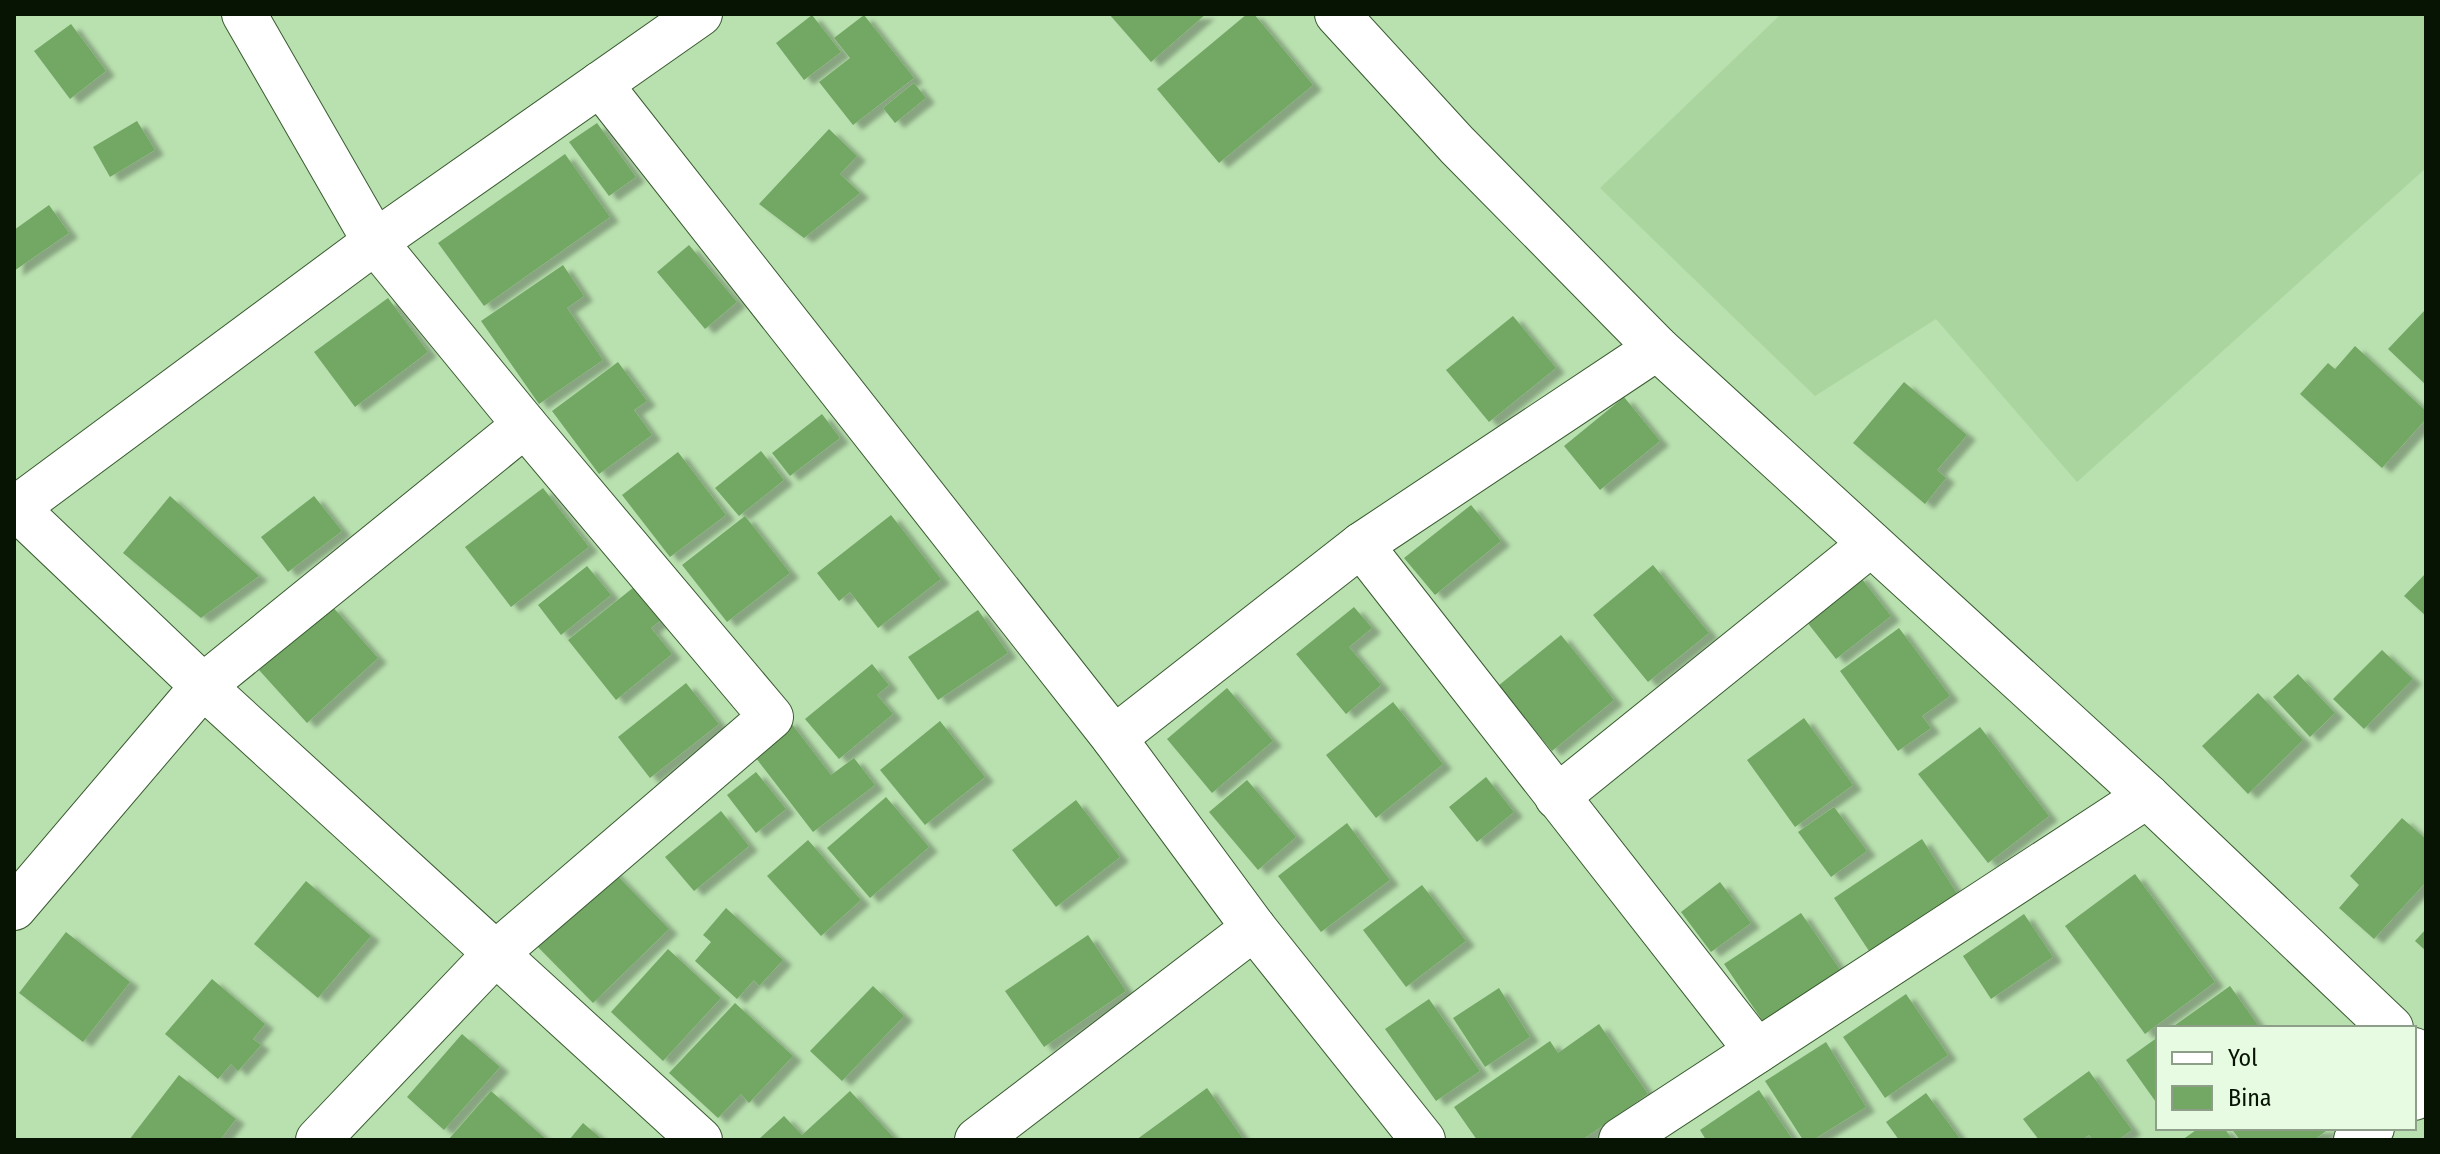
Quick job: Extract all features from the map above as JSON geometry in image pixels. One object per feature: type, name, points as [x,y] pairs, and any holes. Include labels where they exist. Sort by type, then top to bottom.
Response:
[{"type":"street","points":[[244,14],[375,242],[771,717],[495,954],[318,1140]]},
{"type":"street","points":[[700,14],[375,242],[15,507],[203,686],[700,1140]]},
{"type":"street","points":[[1337,14],[1457,145],[1657,348],[2147,796],[2389,1026]]},
{"type":"street","points":[[600,84],[1114,738],[1254,928],[1423,1140]]},
{"type":"street","points":[[1114,738],[1361,545],[1657,348]]},
{"type":"street","points":[[14,908],[203,686],[525,425]]},
{"type":"street","points":[[1557,797],[1871,544]]},
{"type":"street","points":[[1361,545],[1757,1051]]},
{"type":"street","points":[[1621,1140],[2147,796]]},
{"type":"street","points":[[977,1140],[1254,928]]},
{"type":"shaded area","points":[[1781,14],[2426,14],[2426,168],[2077,482],[1936,319],[1815,396],[1600,188]]},
{"type":"building","points":[[1109,14],[1206,14],[1151,62]]},
{"type":"building","points":[[1247,14],[1254,14],[1313,85],[1219,163],[1157,89]]},
{"type":"building","points":[[812,15],[841,52],[804,80],[776,43]]},
{"type":"building","points":[[864,15],[914,78],[853,125],[819,82],[850,58],[834,38]]},
{"type":"building","points":[[71,24],[106,71],[70,99],[34,51]]},
{"type":"building","points":[[914,83],[926,98],[895,123],[883,108]]},
{"type":"building","points":[[137,121],[155,150],[110,177],[93,147]]},
{"type":"building","points":[[597,123],[636,177],[609,196],[569,142]]},
{"type":"building","points":[[829,129],[857,156],[840,174],[860,193],[804,238],[759,204]]},
{"type":"building","points":[[565,154],[610,217],[484,306],[438,243]]},
{"type":"building","points":[[49,205],[69,233],[14,271],[14,230]]},
{"type":"building","points":[[689,245],[737,302],[705,329],[657,272]]},
{"type":"building","points":[[563,265],[584,296],[567,308],[603,360],[539,404],[481,321]]},
{"type":"building","points":[[388,298],[428,352],[355,407],[314,352]]},
{"type":"building","points":[[2426,309],[2426,385],[2388,349]]},
{"type":"building","points":[[1513,316],[1556,368],[1489,422],[1446,370]]},
{"type":"building","points":[[2355,346],[2426,411],[2426,419],[2382,468],[2300,394],[2328,363],[2335,369]]},
{"type":"building","points":[[618,362],[647,401],[634,410],[652,435],[599,474],[552,411]]},
{"type":"building","points":[[1904,382],[1967,435],[1937,470],[1946,478],[1925,504],[1853,443]]},
{"type":"building","points":[[1624,397],[1660,441],[1600,490],[1564,446]]},
{"type":"building","points":[[822,414],[840,438],[790,476],[772,453]]},
{"type":"building","points":[[761,451],[784,480],[739,516],[715,488]]},
{"type":"building","points":[[678,452],[726,515],[670,557],[622,495]]},
{"type":"building","points":[[543,488],[589,547],[511,607],[465,547]]},
{"type":"building","points":[[170,496],[259,576],[201,618],[123,553]]},
{"type":"building","points":[[314,496],[342,531],[288,572],[261,537]]},
{"type":"building","points":[[1471,505],[1501,541],[1435,595],[1404,558]]},
{"type":"building","points":[[891,515],[941,579],[878,628],[850,592],[839,601],[817,573]]},
{"type":"building","points":[[745,516],[790,573],[727,622],[682,565]]},
{"type":"building","points":[[1653,565],[1709,633],[1648,682],[1593,615]]},
{"type":"building","points":[[587,566],[611,595],[561,635],[538,605]]},
{"type":"building","points":[[2426,573],[2426,616],[2404,596]]},
{"type":"building","points":[[1858,574],[1891,616],[1836,659],[1803,617]]},
{"type":"building","points":[[634,587],[661,620],[651,628],[672,654],[616,700],[568,640]]},
{"type":"building","points":[[331,605],[378,658],[307,723],[259,670]]},
{"type":"building","points":[[1354,607],[1372,628],[1349,647],[1381,685],[1346,714],[1296,654]]},
{"type":"building","points":[[978,610],[1008,653],[938,700],[908,657]]},
{"type":"building","points":[[1899,628],[1950,696],[1922,716],[1931,728],[1898,751],[1840,671]]},
{"type":"building","points":[[1561,635],[1614,700],[1552,751],[1498,686]]},
{"type":"building","points":[[2382,650],[2413,679],[2364,729],[2333,699]]},
{"type":"building","points":[[872,664],[889,685],[877,695],[893,714],[839,759],[805,719]]},
{"type":"building","points":[[2298,674],[2335,713],[2310,737],[2273,697]]},
{"type":"building","points":[[686,683],[719,724],[650,778],[618,737]]},
{"type":"building","points":[[1227,688],[1273,741],[1212,793],[1167,739]]},
{"type":"building","points":[[2258,693],[2303,740],[2248,794],[2202,746]]},
{"type":"building","points":[[1393,702],[1443,764],[1376,818],[1326,755]]},
{"type":"building","points":[[1804,718],[1853,785],[1795,827],[1747,760]]},
{"type":"building","points":[[788,719],[831,775],[854,758],[875,785],[813,832],[749,749]]},
{"type":"building","points":[[940,721],[985,777],[925,825],[880,770]]},
{"type":"building","points":[[1980,727],[2049,816],[1988,863],[1918,774]]},
{"type":"building","points":[[756,772],[786,809],[756,833],[727,795]]},
{"type":"building","points":[[1486,777],[1514,812],[1477,842],[1449,807]]},
{"type":"building","points":[[1247,780],[1296,837],[1258,870],[1209,812]]},
{"type":"building","points":[[886,797],[929,847],[870,898],[827,848]]},
{"type":"building","points":[[1076,800],[1120,857],[1056,907],[1012,850]]},
{"type":"building","points":[[1834,807],[1867,851],[1831,877],[1798,832]]},
{"type":"building","points":[[721,811],[749,846],[694,891],[665,857]]},
{"type":"building","points":[[2402,818],[2426,839],[2426,882],[2374,939],[2339,908],[2359,885],[2350,876]]},
{"type":"building","points":[[1347,823],[1390,880],[1321,932],[1278,876]]},
{"type":"building","points":[[1922,839],[1958,895],[1871,954],[1834,898]]},
{"type":"building","points":[[808,840],[861,900],[821,936],[767,876]]},
{"type":"building","points":[[609,867],[669,929],[593,1003],[533,942]]},
{"type":"building","points":[[2135,874],[2215,982],[2145,1034],[2065,926]]},
{"type":"building","points":[[306,881],[371,936],[318,998],[254,944]]},
{"type":"building","points":[[1720,882],[1751,923],[1711,952],[1681,912]]},
{"type":"building","points":[[1422,885],[1466,941],[1406,987],[1363,930]]},
{"type":"building","points":[[726,908],[783,960],[759,986],[754,980],[737,999],[695,961],[711,942],[703,935]]},
{"type":"building","points":[[1801,913],[1841,971],[1764,1023],[1724,964]]},
{"type":"building","points":[[2024,914],[2053,957],[1991,999],[1963,956]]},
{"type":"building","points":[[2426,929],[2426,951],[2415,941]]},
{"type":"building","points":[[66,932],[130,982],[83,1042],[19,993]]},
{"type":"building","points":[[1088,935],[1126,991],[1044,1047],[1005,991]]},
{"type":"building","points":[[668,949],[721,998],[663,1061],[611,1012]]},
{"type":"building","points":[[212,979],[265,1024],[253,1039],[261,1045],[238,1071],[231,1064],[218,1079],[165,1034]]},
{"type":"building","points":[[873,986],[904,1016],[842,1081],[810,1051]]},
{"type":"building","points":[[2230,986],[2259,1026],[2174,1026]]},
{"type":"building","points":[[1499,988],[1530,1037],[1485,1067],[1453,1018]]},
{"type":"building","points":[[1906,994],[1948,1055],[1885,1098],[1843,1037]]},
{"type":"building","points":[[1429,999],[1480,1071],[1436,1101],[1385,1029]]},
{"type":"building","points":[[735,1003],[793,1056],[749,1103],[741,1094],[718,1118],[669,1073]]},
{"type":"building","points":[[1599,1024],[1648,1094],[1582,1140],[1477,1140],[1454,1107],[1550,1041],[1558,1053]]},
{"type":"building","points":[[462,1034],[500,1067],[444,1130],[407,1097]]},
{"type":"building","points":[[2156,1038],[2156,1102],[2126,1060]]},
{"type":"building","points":[[1826,1042],[1866,1107],[1813,1140],[1803,1140],[1765,1081]]},
{"type":"building","points":[[2089,1071],[2132,1130],[2118,1140],[2093,1140],[2089,1135],[2082,1140],[2039,1140],[2023,1119]]},
{"type":"building","points":[[179,1075],[236,1119],[220,1140],[129,1140]]},
{"type":"building","points":[[1207,1088],[1244,1140],[1136,1140]]},
{"type":"building","points":[[1759,1090],[1793,1140],[1706,1140],[1700,1130]]},
{"type":"building","points":[[491,1091],[547,1140],[448,1140]]},
{"type":"building","points":[[850,1091],[896,1140],[758,1140],[784,1116],[802,1135]]},
{"type":"building","points":[[1926,1093],[1961,1140],[1899,1140],[1886,1122]]},
{"type":"building","points":[[583,1123],[603,1140],[569,1140]]},
{"type":"building","points":[[2196,1130],[2226,1130],[2233,1140],[2182,1140]]},
{"type":"building","points":[[2232,1130],[2327,1130],[2314,1140],[2240,1140]]}]
